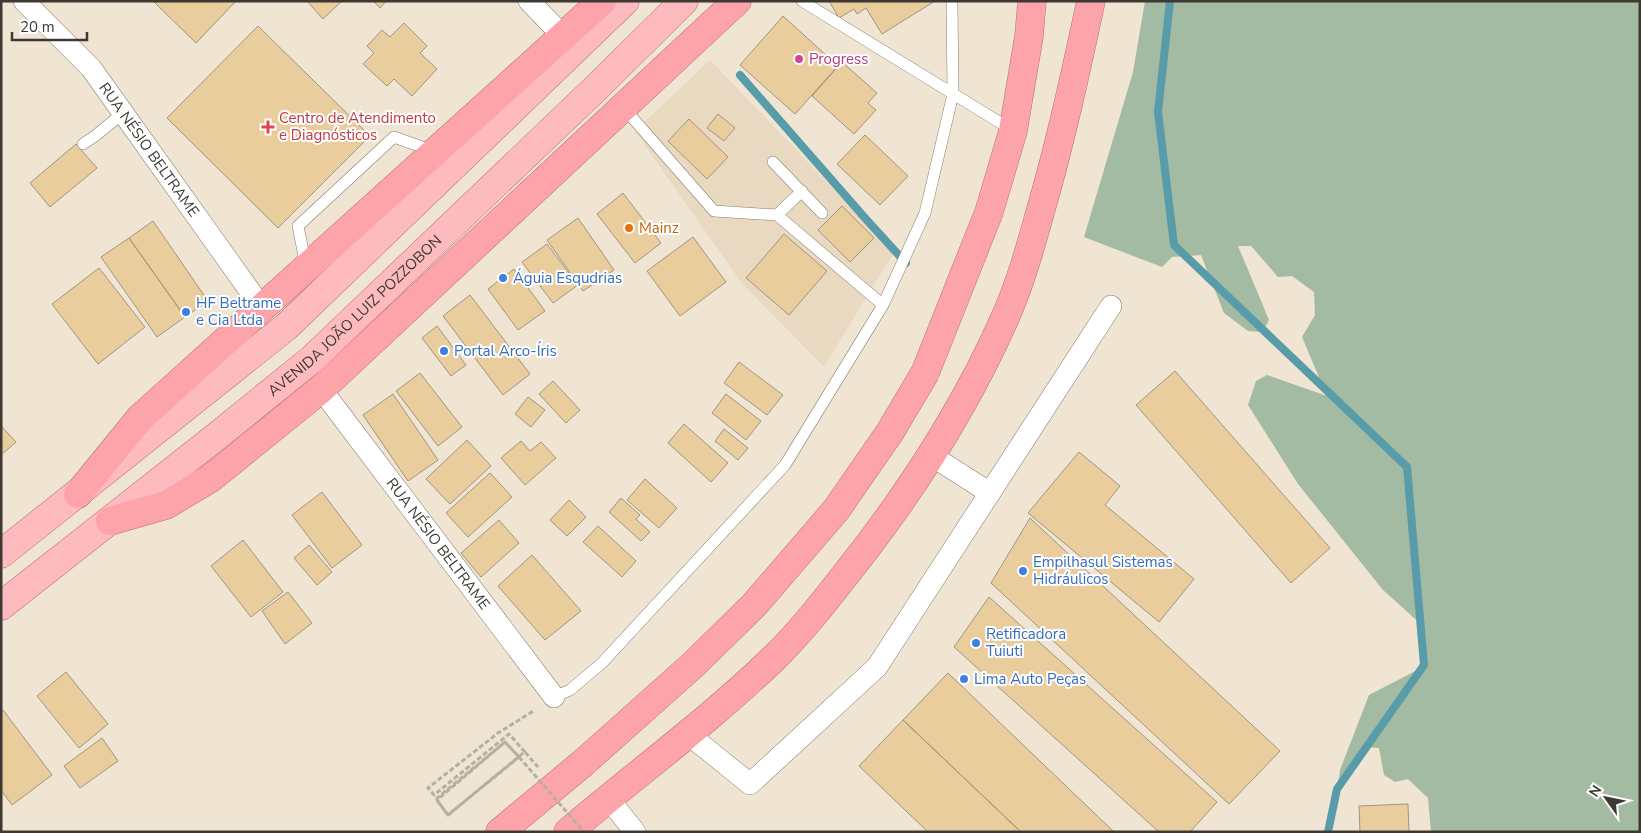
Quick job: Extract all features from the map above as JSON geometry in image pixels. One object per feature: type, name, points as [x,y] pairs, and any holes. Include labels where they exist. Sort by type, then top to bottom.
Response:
[{"type":"highway","points":[[78,494],[140,418],[602,1]]},
{"type":"highway","points":[[110,521],[166,505],[210,478],[321,390],[737,1]]},
{"type":"highway","points":[[500,832],[583,763],[694,664],[755,604],[836,510],[890,432],[924,373],[989,212],[1013,131],[1029,36],[1032,1]]},
{"type":"highway","points":[[568,832],[729,701],[776,656],[829,596],[879,532],[932,456],[965,397],[1005,318],[1032,242],[1056,156],[1091,1]]},
{"type":"main road","points":[[1,554],[286,327],[625,1]]},
{"type":"main road","name":"AVENIDA JOÃO LUIZ POZZOBON","points":[[1,606],[312,359],[596,88],[684,1]]},
{"type":"street","name":"RUA NÉSIO BELTRAME","points":[[24,1],[90,68],[262,308]]},
{"type":"street","points":[[530,1],[563,36]]},
{"type":"street","points":[[688,734],[750,784],[877,667],[1111,306]]},
{"type":"street","name":"RUA NÉSIO BELTRAME","points":[[321,390],[554,697]]},
{"type":"street","points":[[932,456],[990,493]]},
{"type":"street","points":[[608,798],[635,832]]},
{"type":"lane","points":[[802,1],[1013,131]]},
{"type":"lane","points":[[554,697],[570,690],[602,663],[785,465],[883,305],[925,213],[954,94],[952,1]]},
{"type":"lane","points":[[623,106],[714,211],[777,215],[883,305]]},
{"type":"lane","points":[[83,144],[123,113]]},
{"type":"lane","points":[[306,268],[298,226],[394,136],[434,152]]},
{"type":"lane","points":[[773,162],[822,213]]},
{"type":"lane","points":[[777,215],[802,192]]},
{"type":"path","points":[[554,697],[498,733],[428,788],[434,795],[509,734],[522,754],[584,832]]},
{"type":"path","points":[[506,742],[510,747],[522,754],[448,815],[436,800],[506,742]]},
{"type":"shaded area","points":[[710,60],[894,252],[824,367],[741,282],[635,131]]},
{"type":"green space","points":[[1145,1],[1640,1],[1640,832],[1431,832],[1428,798],[1408,779],[1395,782],[1384,775],[1379,748],[1365,747],[1338,785],[1340,770],[1369,695],[1427,665],[1423,626],[1383,590],[1298,484],[1248,405],[1256,381],[1267,375],[1327,396],[1302,337],[1315,315],[1314,292],[1292,276],[1278,277],[1251,246],[1238,246],[1269,320],[1263,332],[1248,331],[1224,313],[1201,255],[1172,257],[1162,267],[1084,237],[1133,72]]},
{"type":"building","points":[[153,1],[236,1],[196,43]]},
{"type":"building","points":[[307,1],[342,1],[323,19]]},
{"type":"building","points":[[373,1],[386,1],[380,8]]},
{"type":"building","points":[[829,1],[935,1],[882,34],[866,8],[857,14],[854,9],[839,18]]},
{"type":"building","points":[[783,16],[838,66],[795,114],[740,65]]},
{"type":"building","points":[[404,23],[427,46],[420,53],[437,69],[412,96],[394,79],[387,86],[363,64],[374,53],[367,46],[382,30],[390,37]]},
{"type":"building","name":"Centro de Atendimento e Diagnósticos","points":[[258,26],[370,136],[278,228],[167,118]]},
{"type":"building","points":[[842,62],[877,93],[868,103],[876,110],[854,134],[812,96]]},
{"type":"building","points":[[718,114],[735,128],[724,141],[707,128]]},
{"type":"building","points":[[689,119],[728,157],[707,179],[668,141]]},
{"type":"building","points":[[865,135],[908,176],[880,205],[837,164]]},
{"type":"building","points":[[76,144],[97,168],[50,207],[30,183]]},
{"type":"building","name":"Mainz","points":[[623,193],[661,243],[635,263],[597,214]]},
{"type":"building","points":[[842,206],[874,238],[850,262],[818,230]]},
{"type":"building","points":[[578,218],[614,270],[583,291],[547,240]]},
{"type":"building","points":[[153,221],[208,301],[185,317],[129,238]]},
{"type":"building","points":[[784,234],[827,271],[789,315],[746,278]]},
{"type":"building","points":[[693,237],[726,282],[680,316],[647,271]]},
{"type":"building","points":[[129,238],[185,317],[157,337],[101,257]]},
{"type":"building","points":[[547,244],[578,285],[553,303],[522,262]]},
{"type":"building","points":[[99,268],[145,327],[98,364],[52,304]]},
{"type":"building","points":[[514,269],[545,311],[518,330],[488,289]]},
{"type":"building","points":[[470,295],[530,374],[503,395],[443,316]]},
{"type":"building","name":"Portal Arco-Íris","points":[[437,326],[466,365],[451,376],[422,338]]},
{"type":"building","points":[[739,362],[783,395],[767,415],[724,383]]},
{"type":"building","points":[[1175,371],[1330,548],[1291,583],[1136,405]]},
{"type":"building","points":[[420,373],[462,427],[438,446],[396,391]]},
{"type":"building","points":[[553,381],[580,410],[566,423],[539,394]]},
{"type":"building","points":[[393,394],[438,460],[408,481],[363,415]]},
{"type":"building","points":[[726,394],[761,421],[746,440],[712,413]]},
{"type":"building","points":[[528,397],[545,410],[531,427],[515,414]]},
{"type":"building","points":[[684,424],[728,463],[711,482],[668,443]]},
{"type":"building","points":[[1,426],[16,442],[1,455]]},
{"type":"building","points":[[724,429],[748,448],[738,460],[715,441]]},
{"type":"building","points":[[467,440],[491,466],[450,504],[426,479]]},
{"type":"building","points":[[521,441],[530,451],[541,442],[556,458],[525,485],[501,458]]},
{"type":"building","points":[[1079,452],[1120,486],[1105,505],[1194,579],[1159,622],[1028,513]]},
{"type":"building","points":[[490,473],[512,497],[468,537],[446,513]]},
{"type":"building","points":[[645,479],[677,508],[659,528],[627,500]]},
{"type":"building","points":[[322,492],[362,545],[332,568],[292,515]]},
{"type":"building","points":[[621,498],[640,515],[636,519],[650,532],[641,541],[609,512]]},
{"type":"building","points":[[569,500],[586,517],[567,536],[550,520]]},
{"type":"building","points":[[1030,518],[1280,751],[1229,804],[991,583]]},
{"type":"building","points":[[499,520],[519,543],[481,577],[461,553]]},
{"type":"building","points":[[598,526],[636,561],[622,577],[583,542]]},
{"type":"building","points":[[243,540],[283,592],[251,617],[211,566]]},
{"type":"building","points":[[309,545],[332,572],[317,585],[294,558]]},
{"type":"building","points":[[532,555],[581,611],[545,640],[498,586]]},
{"type":"building","points":[[288,592],[312,623],[285,644],[262,611]]},
{"type":"building","points":[[989,597],[1217,802],[1190,832],[1159,832],[954,647]]},
{"type":"building","points":[[66,672],[108,724],[79,748],[37,696]]},
{"type":"building","points":[[948,673],[1113,831],[1021,832],[903,720]]},
{"type":"building","points":[[3,710],[52,775],[12,805],[1,790],[1,712]]},
{"type":"building","points":[[903,720],[1021,832],[928,832],[859,766]]},
{"type":"building","points":[[102,738],[118,761],[80,788],[64,766]]},
{"type":"building","points":[[1408,804],[1409,832],[1360,832],[1359,806]]},
{"type":"waterway","points":[[1170,1],[1158,112],[1174,245],[1407,467],[1424,665],[1337,789],[1328,832]]},
{"type":"waterway","points":[[740,75],[906,263]]},
{"type":"place","name":"Progress","points":[[799,59]]},
{"type":"place","name":"Centro de Atendimento e Diagnósticos","points":[[268,127]]},
{"type":"place","name":"Mainz","points":[[629,228]]},
{"type":"place","name":"Águia Esqudrias","points":[[503,278]]},
{"type":"place","name":"HF Beltrame e Cia Ltda","points":[[186,312]]},
{"type":"place","name":"Portal Arco-Íris","points":[[444,351]]},
{"type":"place","name":"Empilhasul Sistemas Hidráulicos","points":[[1023,571]]},
{"type":"place","name":"Retificadora Tuiuti","points":[[976,643]]},
{"type":"place","name":"Lima Auto Peças","points":[[964,679]]}]
